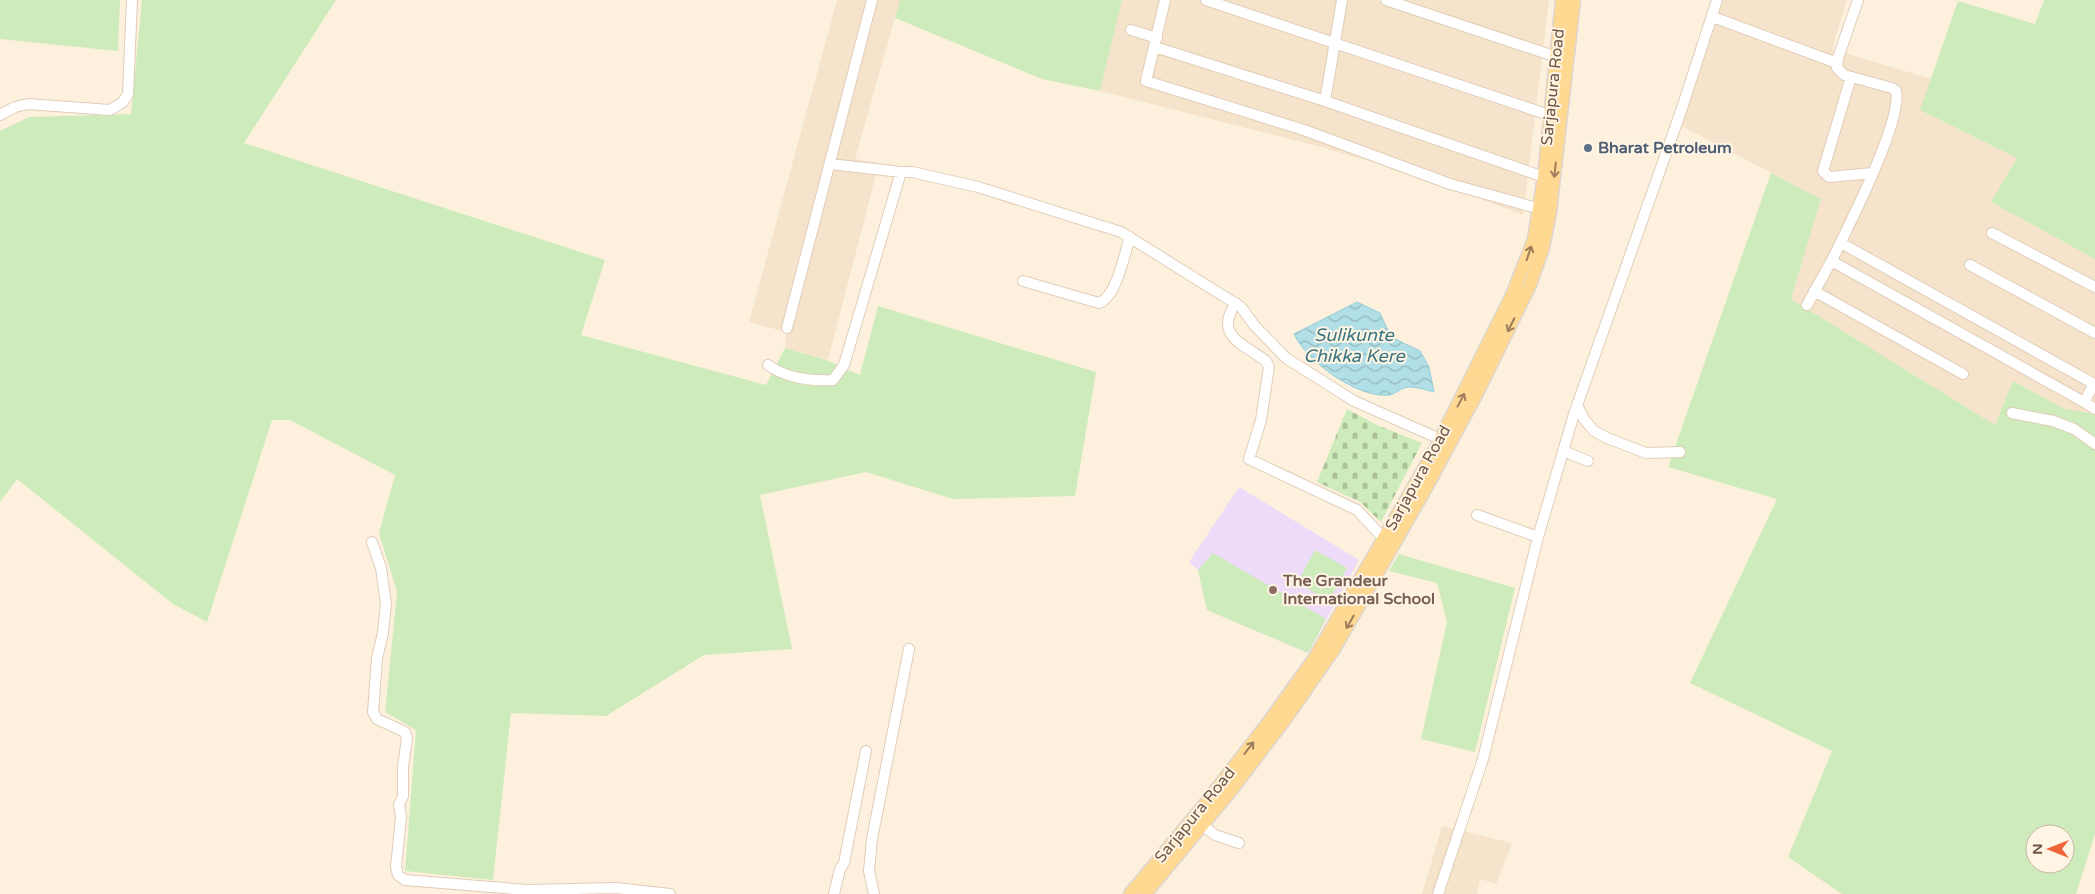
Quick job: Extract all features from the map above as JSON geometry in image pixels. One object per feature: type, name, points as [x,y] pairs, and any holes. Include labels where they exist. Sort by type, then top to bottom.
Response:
[{"type":"main road","name":"Sarjapura Road","points":[[1145,894],[1286,718],[1334,649],[1514,293],[1545,210],[1544,177],[1556,117],[1557,57],[1562,0]]},
{"type":"main road","name":"Sarjapura Road","points":[[1130,894],[1211,797],[1309,667],[1388,543],[1476,395],[1530,285],[1543,248],[1545,210],[1556,117],[1574,0]]},
{"type":"street","points":[[0,115],[15,107],[28,104],[106,110],[119,106],[128,94],[132,0]]},
{"type":"street","points":[[787,328],[872,0]]},
{"type":"street","points":[[1165,0],[1146,81],[1304,130],[1450,184],[1545,210]]},
{"type":"street","points":[[1206,0],[1556,117]]},
{"type":"street","points":[[1325,101],[1342,0]]},
{"type":"street","points":[[1386,0],[1557,57]]},
{"type":"street","points":[[1438,894],[1483,759],[1538,537],[1577,405],[1713,17],[1717,0]]},
{"type":"street","points":[[1807,304],[1834,258],[1873,173],[1897,104],[1897,96],[1892,88],[1851,77],[1840,72],[1837,63],[1858,0]]},
{"type":"street","points":[[1713,17],[1837,63]]},
{"type":"street","points":[[1131,30],[1156,43],[1544,177]]},
{"type":"street","points":[[1851,77],[1823,171],[1829,177],[1873,173]]},
{"type":"street","points":[[830,164],[912,172],[978,187],[1121,232],[1236,303],[1286,358],[1354,401],[1440,439]]},
{"type":"street","points":[[768,364],[777,371],[820,380],[833,380],[844,365],[901,172]]},
{"type":"street","points":[[1992,232],[2095,287]]},
{"type":"street","points":[[1023,282],[1099,303],[1104,301],[1112,293],[1130,238]]},
{"type":"street","points":[[1841,243],[2095,384],[2084,402]]},
{"type":"street","points":[[1834,258],[1835,263],[2095,409]]},
{"type":"street","points":[[1970,265],[2095,333]]},
{"type":"street","points":[[1814,291],[1963,374]]},
{"type":"street","points":[[1236,303],[1229,313],[1226,326],[1230,335],[1266,361],[1269,366],[1261,420],[1249,459],[1357,510],[1388,543]]},
{"type":"street","points":[[1577,405],[1594,431],[1607,438],[1646,453],[1680,452]]},
{"type":"street","points":[[2012,413],[2053,421],[2074,429],[2095,444]]},
{"type":"street","points":[[1563,451],[1588,461]]},
{"type":"street","points":[[1477,515],[1538,537]]},
{"type":"street","points":[[372,542],[381,568],[386,604],[383,633],[376,658],[373,712],[377,719],[405,732],[407,738],[403,767],[403,796],[399,805],[401,817],[397,872],[405,880],[486,890],[616,888],[670,894]]},
{"type":"street","points":[[874,894],[869,871],[872,838],[909,649]]},
{"type":"street","points":[[834,894],[840,869],[844,863],[866,751]]},
{"type":"street","points":[[1202,825],[1215,835],[1240,843]]},
{"type":"shaded area","points":[[837,0],[900,0],[855,159],[879,163],[828,360],[785,348],[786,332],[749,322]]},
{"type":"shaded area","points":[[1122,0],[1549,0],[1523,215],[1427,178],[1321,147],[1100,91]]},
{"type":"shaded area","points":[[1723,0],[1847,0],[1832,49],[1931,79],[1921,110],[2017,158],[1991,202],[2095,259],[2095,414],[2065,409],[2013,381],[1995,425],[1791,299],[1821,199],[1680,125]]},
{"type":"shaded area","name":"The Grandeur International School","points":[[1239,487],[1359,560],[1308,653],[1207,610],[1198,570],[1189,562]]},
{"type":"shaded area","points":[[1442,826],[1512,843],[1496,884],[1480,879],[1477,894],[1422,894]]},
{"type":"green space","points":[[0,0],[120,0],[118,51],[0,39]]},
{"type":"green space","points":[[142,0],[336,0],[244,143],[605,260],[581,335],[766,385],[785,348],[827,360],[860,375],[878,306],[1096,372],[1075,496],[953,499],[866,472],[760,495],[792,649],[704,655],[606,716],[511,713],[493,880],[405,871],[416,730],[385,712],[397,592],[379,533],[395,475],[290,420],[272,420],[207,622],[173,604],[17,479],[0,502],[0,131],[29,117],[131,114]]},
{"type":"green space","points":[[900,0],[1122,0],[1100,91],[1042,79],[895,18]]},
{"type":"green space","points":[[2044,0],[2095,0],[2095,259],[1991,202],[2017,158],[1920,110],[1958,1],[2035,24]]},
{"type":"green space","points":[[1771,173],[1821,199],[1791,299],[1995,425],[2013,381],[2065,409],[2095,414],[2095,834],[2076,894],[1842,894],[1788,857],[1832,751],[1690,683],[1777,499],[1668,467]]},
{"type":"green space","points":[[1347,409],[1377,425],[1422,443],[1381,522],[1360,502],[1317,482]]},
{"type":"green space","points":[[1315,550],[1347,568],[1329,601],[1297,583]]},
{"type":"green space","points":[[1213,553],[1326,619],[1308,653],[1207,610],[1198,570]]},
{"type":"green space","points":[[1399,554],[1515,588],[1475,752],[1421,739],[1447,622],[1437,583],[1389,571]]},
{"type":"water","name":"Sulikunte Chikka Kere","points":[[1357,302],[1380,313],[1391,337],[1420,351],[1429,367],[1434,392],[1411,387],[1404,388],[1390,395],[1377,395],[1363,391],[1349,385],[1321,366],[1300,345],[1294,334]]},
{"type":"place","name":"Bharat Petroleum","points":[[1588,148]]},
{"type":"place","name":"The Grandeur International School","points":[[1273,590]]}]
